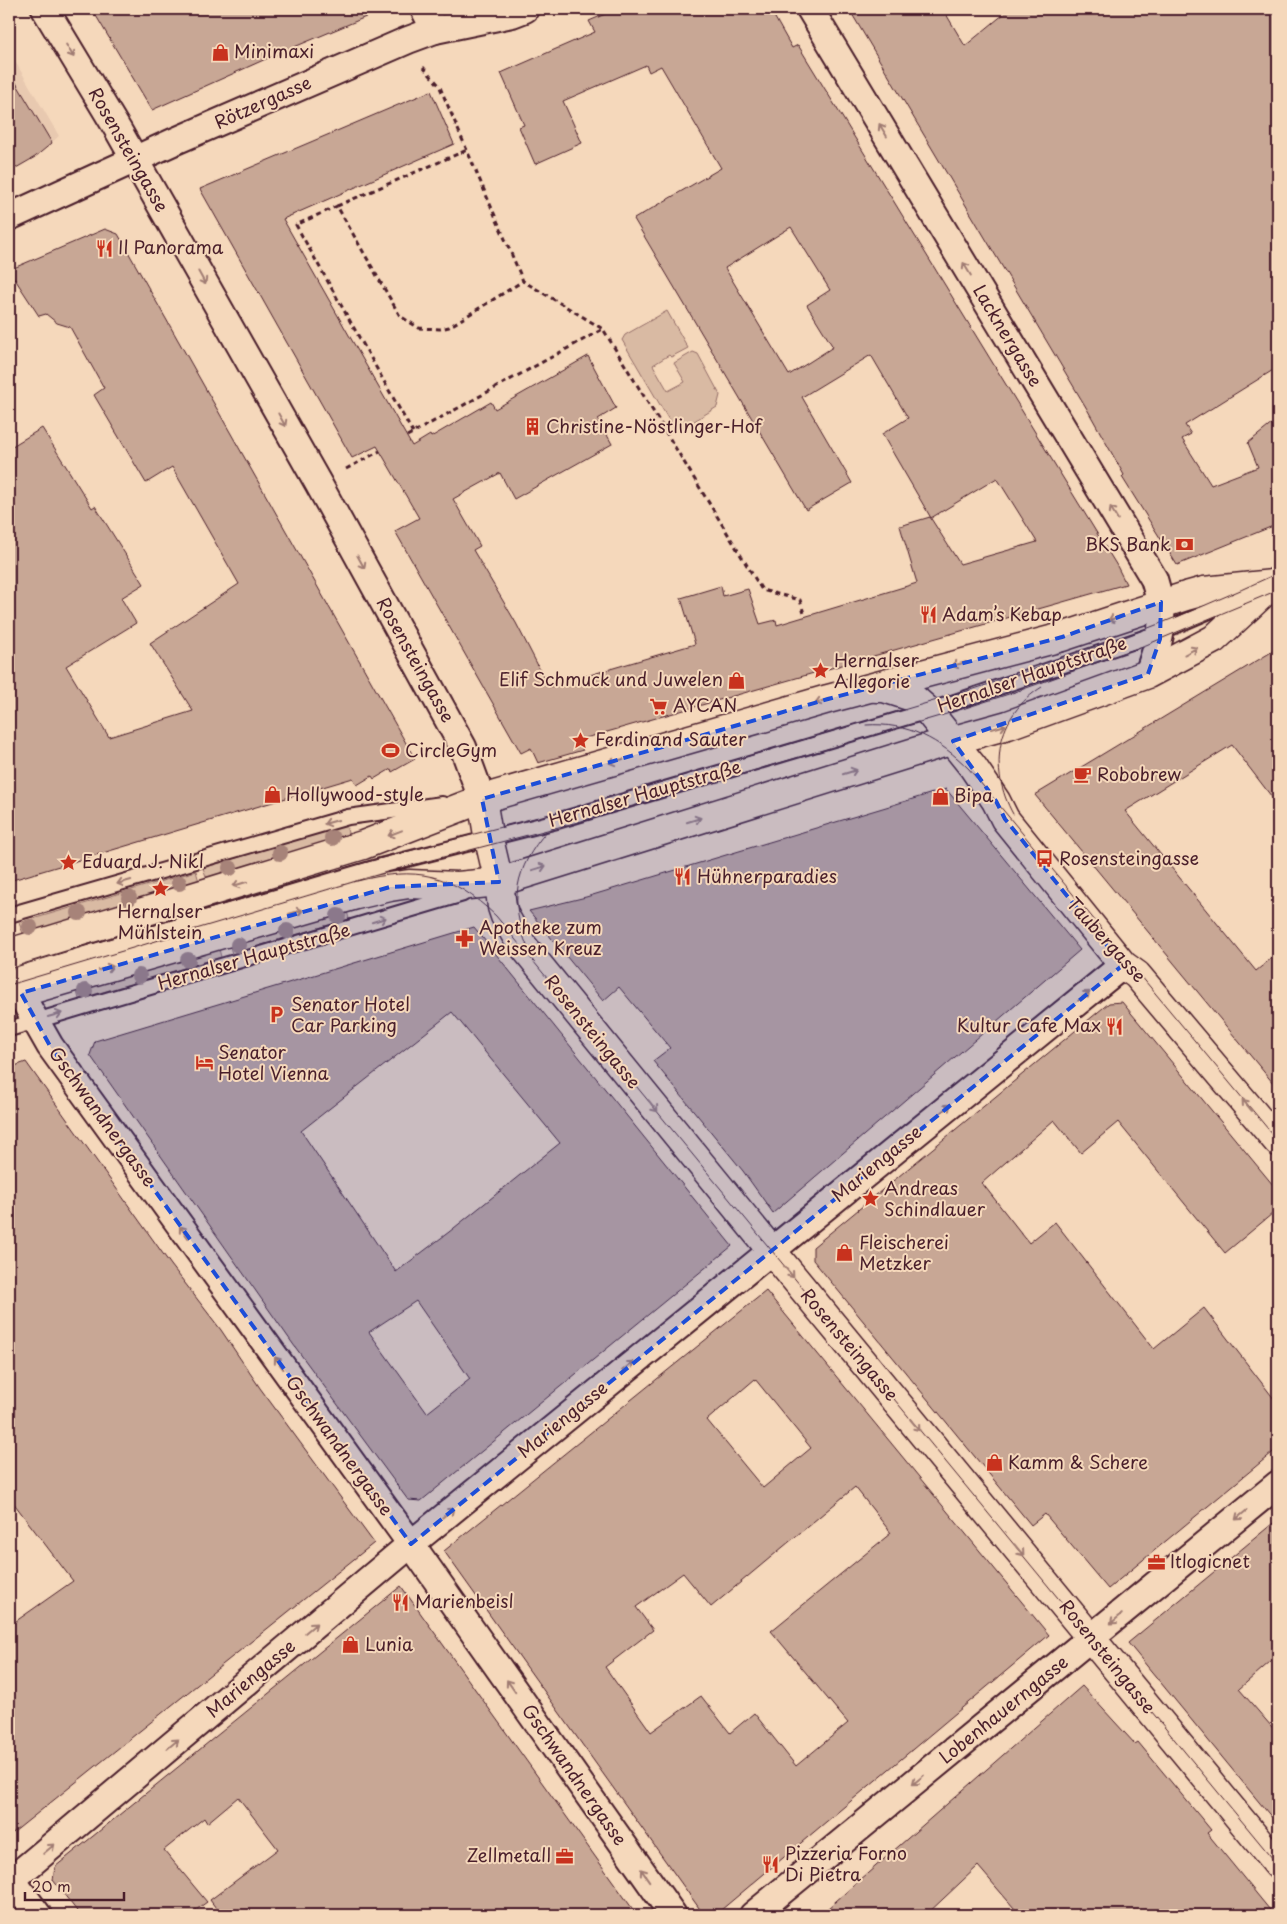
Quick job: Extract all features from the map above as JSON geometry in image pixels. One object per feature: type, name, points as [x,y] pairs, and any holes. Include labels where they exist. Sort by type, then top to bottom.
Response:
[{"type":"main road","name":"Hernalser Hauptstraße","points":[[11,978],[482,799],[869,688],[1062,637],[1161,602],[1204,592],[1276,585]]},
{"type":"main road","name":"Hernalser Hauptstraße","points":[[11,978],[390,887],[409,884],[458,886],[499,882],[1008,725],[1148,674],[1214,639],[1276,585]]},
{"type":"main road","name":"Taubergasse","points":[[869,688],[884,688],[912,697],[928,710],[996,800],[1005,819],[1123,965],[1137,975],[1278,1142]]},
{"type":"main road","name":"Rosensteingasse","points":[[482,799],[504,916],[519,941],[1278,1865]]},
{"type":"street","name":"Rosensteingasse","points":[[45,9],[134,160],[318,483],[463,747],[482,799]]},
{"type":"street","name":"Rötzergasse","points":[[9,217],[408,40],[430,20],[512,14],[525,9]]},
{"type":"street","name":"Lacknergasse","points":[[810,9],[1154,579],[1161,602],[1161,632],[1148,674]]},
{"type":"street","name":"Mariengasse","points":[[10,1879],[411,1544],[1123,965]]},
{"type":"street","name":"Gschwandnergasse","points":[[11,978],[50,1046],[411,1544],[673,1915]]},
{"type":"street","name":"Lobenhauerngasse","points":[[752,1915],[1278,1484]]},
{"type":"street","points":[[10,1879],[38,1915]]},
{"type":"lane","name":"Hernalser Hauptstraße","points":[[11,978],[384,865],[557,821],[928,710],[1161,632],[1276,585]]},
{"type":"lane","name":"Hernalser Hauptstraße","points":[[9,915],[348,817],[482,799]]},
{"type":"lane","name":"Hernalser Hauptstraße","points":[[9,1029],[371,922],[499,882]]},
{"type":"path","points":[[408,40],[417,60],[438,85],[523,281],[603,329],[762,590],[800,600],[805,617]]},
{"type":"path","points":[[413,433],[296,225],[467,150]]},
{"type":"path","points":[[337,206],[400,316],[419,328],[434,329],[449,326],[523,281]]},
{"type":"path","points":[[407,436],[603,329]]},
{"type":"path","points":[[318,483],[380,451]]},
{"type":"highlighted area","points":[[1161,602],[1160,639],[1148,674],[953,741],[996,801],[1005,819],[1123,965],[411,1544],[50,1046],[21,993],[390,887],[499,882],[482,799],[828,699],[1062,637]]},
{"type":"shaded area","points":[[9,51],[59,136],[35,157],[9,172]]},
{"type":"shaded area","points":[[667,311],[688,348],[671,357],[669,355],[653,365],[668,391],[685,382],[674,363],[693,352],[698,354],[720,395],[717,407],[683,428],[673,427],[622,340],[625,335]]},
{"type":"shaded area","points":[[346,825],[350,841],[208,882],[203,868]]},
{"type":"shaded area","points":[[196,871],[200,885],[24,936],[19,923]]},
{"type":"shaded area","points":[[346,907],[349,919],[232,954],[229,943]]},
{"type":"shaded area","points":[[218,945],[221,957],[79,999],[76,988]]},
{"type":"building","points":[[92,9],[385,9],[268,58],[152,110]]},
{"type":"building","points":[[617,9],[770,9],[792,48],[798,45],[1117,566],[1126,584],[579,740],[583,750],[538,763],[531,748],[521,753],[395,531],[419,518],[377,446],[352,458],[200,189],[431,91],[454,144],[283,219],[412,446],[491,402],[495,409],[588,356],[616,408],[598,419],[612,444],[514,499],[500,473],[453,499],[480,546],[473,550],[516,623],[549,687],[695,644],[681,598],[721,586],[723,596],[748,589],[760,624],[776,620],[777,625],[917,583],[900,526],[930,517],[960,564],[1037,542],[997,478],[931,518],[882,434],[908,418],[871,355],[802,397],[852,483],[806,510],[634,219],[721,168],[661,66],[649,72],[646,65],[563,101],[582,143],[535,164],[519,127],[524,125],[501,73],[595,32],[589,21]],"holes":[[[791,227],[830,290],[807,305],[833,347],[789,375],[725,268]]]},
{"type":"building","points":[[849,9],[943,9],[965,46],[1010,9],[1278,9],[1278,367],[1185,425],[1191,434],[1182,439],[1211,485],[1258,467],[1248,443],[1278,419],[1278,524],[1177,565],[1122,477],[1124,475],[1087,409]]},
{"type":"building","points":[[9,71],[52,143],[35,157],[9,172]]},
{"type":"building","points":[[105,229],[118,234],[415,759],[392,772],[391,769],[374,779],[372,776],[357,785],[353,778],[9,881],[9,448],[42,428],[92,508],[95,506],[144,584],[121,598],[136,623],[66,666],[109,737],[193,711],[150,643],[239,584],[172,467],[146,483],[94,395],[104,388],[70,327],[57,323],[46,314],[39,316],[9,270]]},
{"type":"building","points":[[1278,648],[1278,805],[1232,745],[1125,811],[1256,971],[1278,953],[1278,1089],[1035,795]]},
{"type":"building","points":[[946,789],[1080,950],[773,1213],[743,1171],[653,1061],[670,1048],[619,987],[603,1001],[529,911],[586,897]]},
{"type":"building","points":[[474,927],[732,1246],[421,1501],[408,1500],[293,1344],[90,1055],[95,1041]],"holes":[[[452,1012],[560,1143],[396,1272],[301,1131]],[[416,1301],[470,1379],[427,1413],[369,1332]]]},
{"type":"building","points":[[1122,1002],[1278,1191],[1278,1209],[1225,1253],[1118,1122],[1081,1153],[1054,1120],[982,1183],[1029,1243],[1055,1222],[1154,1349],[1204,1308],[1278,1404],[1278,1448],[1108,1589],[1045,1514],[1031,1525],[813,1260],[813,1247],[1109,1003]]},
{"type":"building","points":[[26,1062],[171,1265],[221,1330],[260,1388],[374,1543],[9,1836],[9,1626],[73,1581],[9,1497],[9,1068]]},
{"type":"building","points":[[766,1291],[1049,1635],[715,1915],[704,1915],[444,1551]],"holes":[[[755,1379],[811,1448],[763,1488],[707,1420]],[[855,1487],[891,1533],[771,1631],[848,1723],[796,1766],[754,1713],[730,1733],[701,1696],[651,1732],[605,1667],[653,1630],[636,1607],[683,1573],[711,1607]]]},
{"type":"building","points":[[1278,1519],[1278,1655],[1239,1689],[1278,1734],[1278,1825],[1128,1643]]},
{"type":"building","points":[[401,1586],[637,1915],[221,1915],[210,1900],[278,1849],[238,1797],[207,1823],[204,1818],[164,1850],[207,1902],[189,1915],[80,1915],[53,1880],[55,1867]]},
{"type":"building","points":[[1082,1686],[1135,1744],[1138,1742],[1211,1830],[1207,1833],[1274,1915],[1020,1915],[978,1866],[926,1915],[820,1915]]},
{"type":"tram line","points":[[9,969],[348,867],[574,808],[974,689],[1128,636],[1204,606],[1278,573]]},
{"type":"tram line","points":[[397,869],[578,822],[950,713],[1018,691],[1146,645],[1278,590]]},
{"type":"tram line","points":[[1013,814],[1005,797],[1001,779],[999,761],[1001,744],[1006,728],[1015,712],[1042,687]]},
{"type":"tram line","points":[[866,725],[896,727],[922,735],[947,749],[969,769],[1278,1141]]},
{"type":"tram line","points":[[528,948],[518,916],[518,886],[528,858],[547,831]]},
{"type":"tram line","points":[[357,881],[398,874],[432,877],[464,890],[496,916],[1278,1865]]},
{"type":"tram line","points":[[9,985],[363,879]]},
{"type":"place","name":"Minimaxi","points":[[220,52]]},
{"type":"place","name":"Il Panorama","points":[[104,248]]},
{"type":"place","name":"Christine-Nöstlinger-Hof","points":[[532,427]]},
{"type":"place","name":"BKS Bank","points":[[1185,545]]},
{"type":"place","name":"Adam’s Kebap","points":[[928,615]]},
{"type":"place","name":"Hernalser Allegorie","points":[[820,671]]},
{"type":"place","name":"Elif Schmuck und Juwelen","points":[[737,680]]},
{"type":"place","name":"AYCAN","points":[[659,706]]},
{"type":"place","name":"Ferdinand Sauter","points":[[581,740]]},
{"type":"place","name":"CircleGym","points":[[391,751]]},
{"type":"place","name":"Robobrew","points":[[1083,775]]},
{"type":"place","name":"Hollywood-style","points":[[272,795]]},
{"type":"place","name":"Bipa","points":[[940,796]]},
{"type":"place","name":"Rosensteingasse","points":[[1045,859]]},
{"type":"place","name":"Eduard J. Nikl","points":[[68,862]]},
{"type":"place","name":"Hühnerparadies","points":[[683,877]]},
{"type":"place","name":"Hernalser Mühlstein","points":[[160,889]]},
{"type":"place","name":"Apotheke zum Weissen Kreuz","points":[[465,938]]},
{"type":"place","name":"Senator Hotel Car Parking","points":[[277,1015]]},
{"type":"place","name":"Kultur Cafe Max","points":[[1115,1026]]},
{"type":"place","name":"Senator Hotel Vienna","points":[[204,1063]]},
{"type":"place","name":"Andreas Schindlauer","points":[[870,1199]]},
{"type":"place","name":"Fleischerei Metzker","points":[[845,1253]]},
{"type":"place","name":"Kamm & Schere","points":[[994,1463]]},
{"type":"place","name":"Itlogicnet","points":[[1156,1562]]},
{"type":"place","name":"Marienbeisl","points":[[401,1602]]},
{"type":"place","name":"Lunia","points":[[351,1645]]},
{"type":"place","name":"Zellmetall","points":[[565,1856]]},
{"type":"place","name":"Pizzeria Forno Di Pietra","points":[[771,1864]]}]
